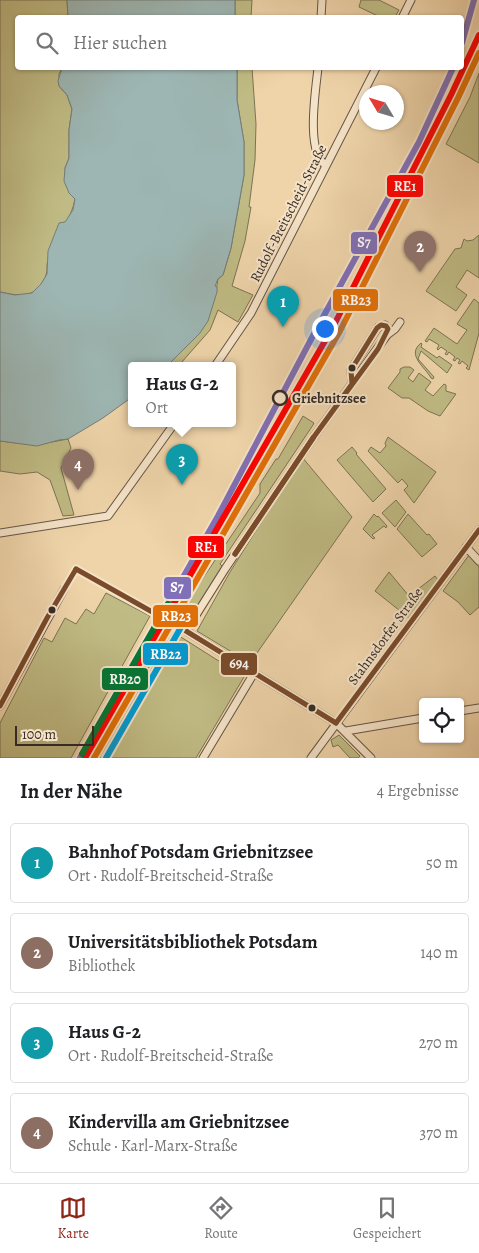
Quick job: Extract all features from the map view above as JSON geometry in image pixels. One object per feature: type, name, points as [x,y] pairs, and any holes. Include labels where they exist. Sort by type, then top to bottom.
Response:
[{"type":"street","points":[[321,15],[322,0]]},
{"type":"street","points":[[404,15],[411,0]]},
{"type":"street","points":[[318,70],[314,134],[317,156],[326,165]]},
{"type":"street","name":"Rudolf-Breitscheid-Straße","points":[[218,362],[250,313],[375,70]]},
{"type":"street","points":[[371,758],[346,731],[336,724],[186,631],[230,561],[313,438],[388,335],[400,322]]},
{"type":"street","points":[[352,384],[351,370],[377,328],[381,325],[386,326],[388,335]]},
{"type":"street","points":[[0,532],[108,516],[172,427]]},
{"type":"street","name":"Stahnsdorfer Straße","points":[[311,758],[479,530]]},
{"type":"street","points":[[466,547],[479,561]]},
{"type":"street","points":[[0,706],[64,589]]},
{"type":"street","points":[[203,758],[254,673]]},
{"type":"street","points":[[464,710],[479,708]]},
{"type":"street","points":[[346,731],[419,719]]},
{"type":"shaded area","points":[[0,0],[67,0],[68,15],[15,15],[15,70],[61,70],[59,86],[67,95],[72,109],[69,130],[69,158],[65,168],[69,193],[75,199],[48,260],[47,273],[40,286],[31,293],[24,295],[0,292]]},
{"type":"shaded area","points":[[235,0],[252,0],[251,15],[235,15]]},
{"type":"shaded area","points":[[361,0],[379,0],[399,10],[396,15],[376,15],[359,7]]},
{"type":"shaded area","points":[[237,70],[252,70],[256,124],[255,160],[249,207],[251,207],[245,241],[232,286],[253,295],[238,322],[218,310],[210,330],[182,362],[171,362],[199,333],[216,291],[218,279],[223,275],[231,248],[244,175],[244,142],[237,100]]},
{"type":"shaded area","points":[[479,73],[479,163],[446,144],[470,97]]},
{"type":"shaded area","points":[[479,235],[479,278],[467,270],[456,287],[467,295],[456,311],[426,291],[455,249],[461,248],[464,239],[467,241],[473,240]]},
{"type":"shaded area","points":[[474,299],[479,303],[479,333],[469,370],[466,368],[468,366],[462,361],[460,364],[458,363],[460,360],[457,358],[455,361],[453,360],[455,357],[449,352],[447,355],[445,354],[447,351],[441,347],[438,350],[439,345],[429,339],[427,342],[425,341],[434,328],[457,344],[467,330],[457,324]]},
{"type":"shaded area","points":[[421,343],[421,347],[452,365],[447,373],[421,351],[418,359],[434,377],[433,379],[431,378],[418,361],[416,356],[415,352]]},
{"type":"shaded area","points":[[410,367],[414,370],[408,378],[413,382],[419,373],[431,382],[425,390],[433,396],[444,384],[446,385],[446,391],[456,394],[440,416],[428,411],[409,398],[402,398],[388,388],[400,372],[400,369]]},
{"type":"shaded area","points":[[303,416],[314,423],[313,425],[220,564],[223,567],[186,623],[179,623],[175,620],[260,493],[260,484],[276,459],[278,459]]},
{"type":"shaded area","points":[[388,437],[436,472],[414,503],[404,490],[408,486],[402,479],[398,483],[368,451],[371,447],[380,453],[386,446],[385,443]]},
{"type":"shaded area","points":[[68,439],[71,448],[61,468],[74,515],[63,516],[50,480],[37,472],[20,474],[0,471],[0,441],[35,445]]},
{"type":"shaded area","points":[[352,447],[386,489],[373,502],[337,460]]},
{"type":"shaded area","points":[[302,457],[352,517],[250,663],[197,631],[230,572]]},
{"type":"shaded area","points":[[396,500],[406,512],[395,527],[382,513]]},
{"type":"shaded area","points":[[374,514],[387,526],[386,528],[384,526],[372,535],[375,538],[373,539],[363,529]]},
{"type":"shaded area","points":[[408,514],[437,544],[422,557],[397,529]]},
{"type":"shaded area","points":[[469,555],[479,567],[479,607],[470,615],[458,602],[443,591]]},
{"type":"shaded area","points":[[389,572],[409,596],[435,576],[438,580],[409,618],[375,591]]},
{"type":"shaded area","points":[[106,593],[150,616],[71,758],[0,758],[0,723],[44,638],[52,642],[65,618],[76,624],[86,609],[94,614]]},
{"type":"shaded area","points":[[173,632],[244,677],[196,758],[99,758]]},
{"type":"shaded area","points":[[339,735],[360,756],[358,758],[350,758],[338,745],[333,747],[331,740]]},
{"type":"water","points":[[67,0],[235,0],[235,15],[68,15]]},
{"type":"water","points":[[61,70],[237,70],[237,100],[244,142],[244,175],[231,248],[223,275],[218,279],[215,286],[217,287],[217,292],[208,321],[200,333],[171,362],[128,362],[128,400],[103,418],[68,439],[37,446],[0,441],[0,292],[15,295],[32,293],[41,284],[47,274],[48,251],[59,223],[65,222],[73,210],[75,199],[69,193],[64,181],[65,168],[69,158],[69,130],[72,109],[67,95],[59,86],[58,81]]},
{"type":"transit line","name":"S7","points":[[464,36],[474,0]]},
{"type":"transit line","name":"RE1","points":[[464,67],[479,35]]},
{"type":"transit line","name":"RB23","points":[[94,758],[340,331],[479,53]]},
{"type":"transit line","name":"S7","points":[[80,758],[218,516],[316,330],[419,142],[452,70]]},
{"type":"transit line","name":"RE1","points":[[85,758],[333,327],[463,70]]},
{"type":"transit line","name":"694","points":[[381,325],[386,326],[388,329],[378,349],[313,438],[352,384],[351,370],[377,328],[381,325]]},
{"type":"transit line","name":"694","points":[[235,554],[313,438]]},
{"type":"transit line","name":"694","points":[[235,554],[313,438]]},
{"type":"transit line","name":"694","points":[[336,723],[479,530]]},
{"type":"transit line","name":"694","points":[[76,569],[186,631],[336,723]]},
{"type":"transit line","name":"694","points":[[0,706],[47,618],[76,569]]},
{"type":"transit line","name":"RB20","points":[[82,754],[168,604]]},
{"type":"transit line","name":"RB22","points":[[106,758],[188,615]]},
{"type":"place","name":"Universitätsbibliothek Potsdam","points":[[420,272]]},
{"type":"place","name":"Bahnhof Potsdam Griebnitzsee","points":[[283,327]]},
{"type":"place","name":"Griebnitzsee","points":[[280,398]]},
{"type":"place","name":"Haus G-2","points":[[182,485]]},
{"type":"place","name":"Kindervilla am Griebnitzsee","points":[[78,490]]}]
